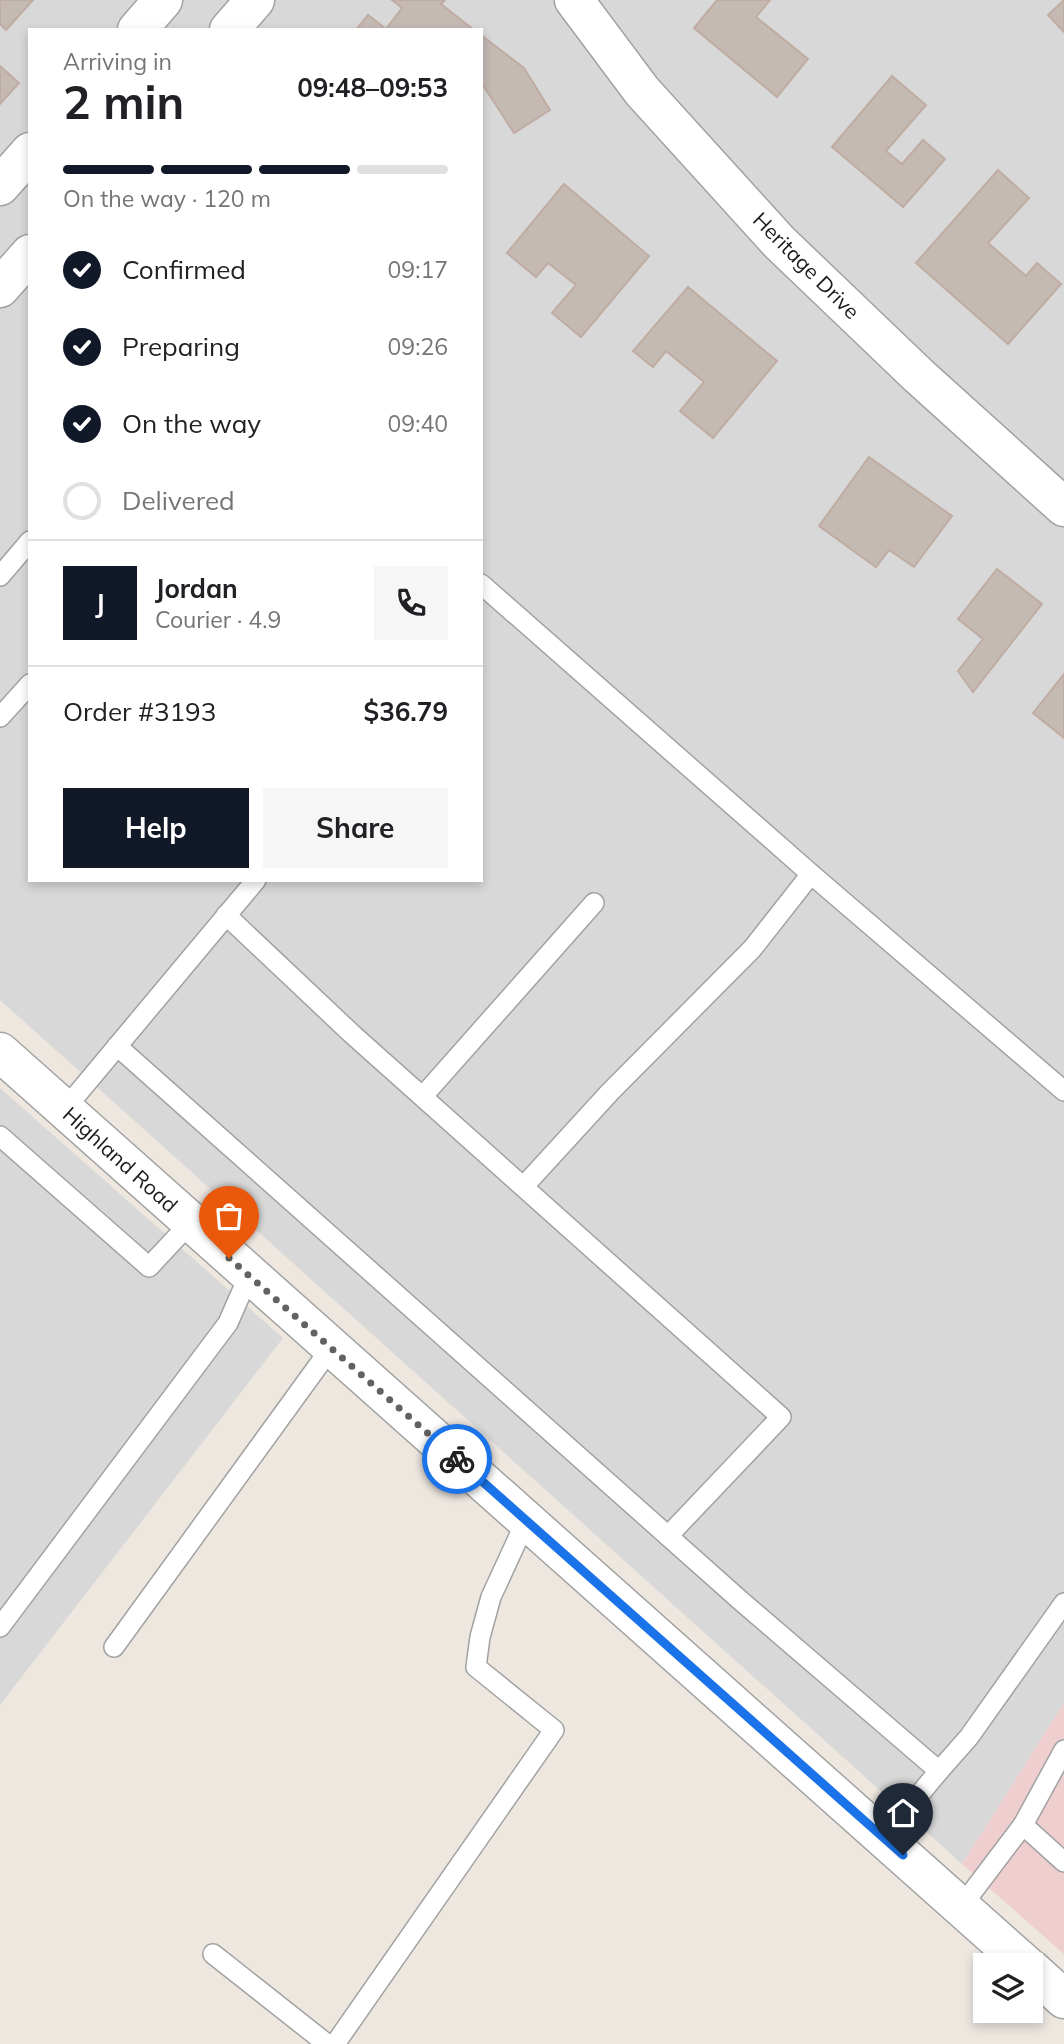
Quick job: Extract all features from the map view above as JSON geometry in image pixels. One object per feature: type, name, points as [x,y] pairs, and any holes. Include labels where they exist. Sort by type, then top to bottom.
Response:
[{"type":"street","points":[[139,28],[163,0]]},
{"type":"street","points":[[231,28],[255,0]]},
{"type":"street","name":"Heritage Drive","points":[[575,0],[642,91],[779,242],[919,376],[1064,507]]},
{"type":"street","points":[[0,186],[28,154]]},
{"type":"street","points":[[2,283],[28,256]]},
{"type":"street","name":"Highland Road","points":[[0,1052],[1013,1953]]},
{"type":"street","points":[[1043,1980],[1064,1999]]},
{"type":"lane","points":[[0,576],[28,543]]},
{"type":"lane","points":[[483,586],[811,874],[1064,1091]]},
{"type":"lane","points":[[0,717],[28,686]]},
{"type":"lane","points":[[524,1186],[610,1092],[752,949],[811,874]]},
{"type":"lane","points":[[64,1110],[254,882]]},
{"type":"lane","points":[[423,1096],[594,903]]},
{"type":"lane","points":[[226,915],[352,1034],[781,1417],[668,1536]]},
{"type":"lane","points":[[117,1046],[668,1536],[939,1771]]},
{"type":"lane","points":[[0,1136],[149,1267],[190,1223]]},
{"type":"lane","points":[[0,1627],[228,1323],[249,1275]]},
{"type":"lane","points":[[114,1647],[331,1348]]},
{"type":"lane","points":[[335,2044],[554,1730],[476,1667],[480,1637],[491,1597],[526,1521]]},
{"type":"lane","points":[[883,1838],[968,1737],[1064,1603]]},
{"type":"lane","points":[[961,1907],[1023,1825],[1064,1750]]},
{"type":"lane","points":[[1023,1825],[1064,1862]]},
{"type":"lane","points":[[213,1954],[327,2044]]},
{"type":"shaded area","points":[[0,0],[1064,0],[1064,1703],[962,1864],[0,1000]]},
{"type":"shaded area","points":[[0,1088],[283,1338],[0,1705]]},
{"type":"shaded area","points":[[1064,1703],[1064,1954],[962,1864]]},
{"type":"building","points":[[0,0],[33,0],[6,30],[0,24]]},
{"type":"building","points":[[392,0],[445,0],[441,4],[471,28],[387,28],[402,8]]},
{"type":"building","points":[[717,0],[770,0],[756,17],[808,59],[777,97],[694,28]]},
{"type":"building","points":[[1064,0],[1064,32],[1048,15]]},
{"type":"building","points":[[368,15],[385,28],[358,28]]},
{"type":"building","points":[[483,37],[524,68],[550,110],[514,133],[483,85]]},
{"type":"building","points":[[0,66],[19,83],[0,104]]},
{"type":"building","points":[[892,76],[926,105],[886,151],[902,164],[923,140],[945,159],[903,207],[832,147]]},
{"type":"building","points":[[998,170],[1029,198],[988,243],[1026,276],[1037,263],[1061,284],[1008,344],[916,263]]},
{"type":"building","points":[[564,184],[649,256],[581,337],[552,313],[576,285],[548,263],[536,277],[507,253]]},
{"type":"building","points":[[688,287],[777,361],[713,438],[680,411],[704,382],[666,351],[653,367],[633,351]]},
{"type":"building","points":[[869,457],[952,516],[914,567],[889,550],[876,567],[819,526]]},
{"type":"building","points":[[997,569],[1042,604],[973,692],[958,671],[983,639],[958,619]]},
{"type":"building","points":[[1064,674],[1064,738],[1033,713]]},
{"type":"way so far","points":[[229,1258],[457,1459]]},
{"type":"route","points":[[457,1459],[903,1855]]}]
